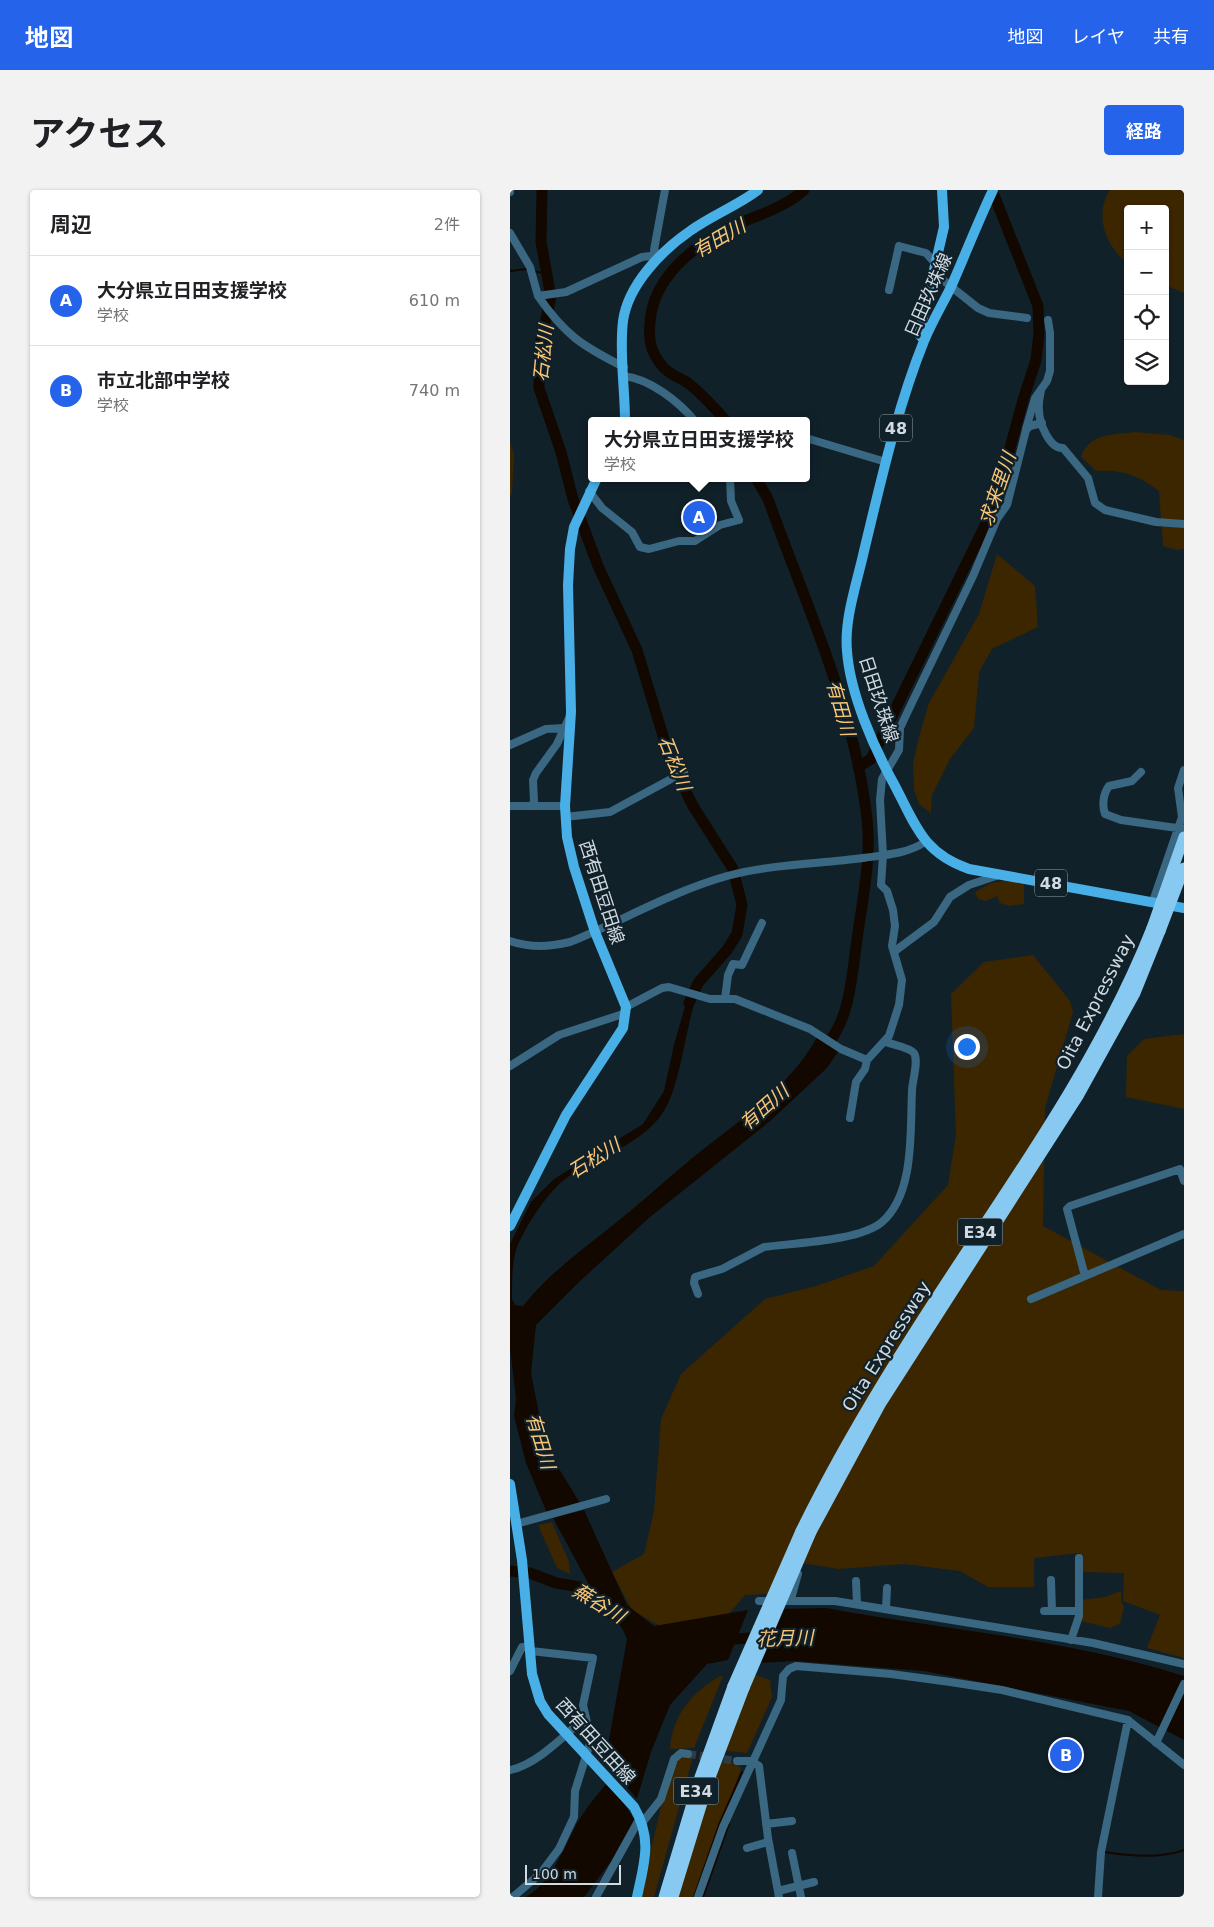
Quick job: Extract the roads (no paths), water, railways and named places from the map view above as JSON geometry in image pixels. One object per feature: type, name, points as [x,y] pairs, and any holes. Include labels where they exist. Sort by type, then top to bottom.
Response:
[{"type":"highway","name":"Oita Expressway","points":[[1156,930],[1182,831]]},
{"type":"highway","name":"Oita Expressway","points":[[664,1897],[700,1777],[828,1477],[887,1376],[1023,1168],[1070,1090],[1156,930],[1184,868]]},
{"type":"highway","name":"Oita Expressway","points":[[674,1897],[738,1687]]},
{"type":"main road","points":[[625,417],[623,320],[626,309],[639,282],[659,255],[713,216],[742,202],[758,190]]},
{"type":"main road","points":[[924,340],[919,334],[944,227],[942,190]]},
{"type":"main road","name":"日田玖珠線","points":[[993,190],[924,340],[886,462],[851,609],[847,640],[849,667],[859,702],[886,770],[925,842],[951,863],[969,869],[1184,908]]},
{"type":"main road","name":"西有田豆田線","points":[[594,482],[574,527],[568,565],[571,712],[565,812],[567,837],[574,867],[595,932],[626,1010]]},
{"type":"main road","points":[[510,1226],[555,1134],[623,1028],[626,1010]]},
{"type":"main road","name":"西有田豆田線","points":[[510,1484],[526,1589],[532,1674],[540,1701],[548,1714],[566,1735],[634,1807],[641,1821],[646,1850],[637,1897]]},
{"type":"street","points":[[659,255],[654,250],[665,190]]},
{"type":"street","points":[[510,233],[530,267],[539,296],[555,321],[570,336],[682,406],[692,417]]},
{"type":"street","points":[[889,290],[899,246],[926,253],[935,269],[950,287],[978,308],[989,313],[1027,318]]},
{"type":"street","points":[[539,296],[566,292],[642,257],[659,255]]},
{"type":"street","points":[[850,1118],[853,1089],[868,1060],[886,1042],[899,1005],[902,980],[892,946],[895,926],[893,910],[887,891],[881,885],[883,855],[880,800],[882,779],[899,750],[900,728],[903,720],[973,576],[997,519],[1007,505],[1035,398],[1047,381],[1050,371],[1050,332],[1048,320]]},
{"type":"street","points":[[1041,390],[1038,411],[1042,423],[1052,444],[1063,448],[1088,478],[1094,502],[1105,510],[1156,522],[1184,524]]},
{"type":"street","points":[[1026,430],[1030,426],[1042,423]]},
{"type":"street","points":[[810,439],[886,462]]},
{"type":"street","points":[[587,495],[627,526],[640,547],[649,549],[679,541],[695,541],[720,525],[739,520],[731,501],[730,482]]},
{"type":"street","points":[[532,806],[534,801],[533,780],[557,744],[571,712]]},
{"type":"street","points":[[510,745],[546,728],[564,728]]},
{"type":"street","points":[[1153,901],[1182,831],[1178,788],[1184,770]]},
{"type":"street","points":[[510,806],[532,806],[565,812],[610,812],[684,772]]},
{"type":"street","points":[[1141,772],[1132,782],[1109,786],[1105,791],[1105,814],[1121,820],[1182,831]]},
{"type":"street","points":[[510,941],[527,947],[549,947],[595,932],[693,888],[727,876],[775,867],[883,855],[913,849],[925,842]]},
{"type":"street","points":[[895,952],[934,922],[950,897],[969,885],[1002,874]]},
{"type":"street","points":[[725,999],[728,975],[733,964],[742,965],[762,923]]},
{"type":"street","points":[[510,1066],[559,1035],[626,1010],[662,988],[669,988],[700,997],[735,999],[810,1029],[842,1049],[868,1060]]},
{"type":"street","points":[[698,1294],[694,1283],[695,1277],[722,1268],[752,1251],[764,1247],[843,1238],[865,1232],[882,1223],[889,1214],[909,1164],[915,1058],[914,1053],[908,1049],[886,1042]]},
{"type":"street","points":[[1085,1276],[1067,1208],[1180,1169],[1184,1181]]},
{"type":"street","points":[[1031,1299],[1184,1234]]},
{"type":"street","points":[[516,1524],[606,1499]]},
{"type":"street","points":[[1071,1640],[1079,1611],[1079,1558]]},
{"type":"street","points":[[791,1599],[798,1574]]},
{"type":"street","points":[[1051,1580],[1048,1611],[1079,1611]]},
{"type":"street","points":[[856,1581],[857,1604]]},
{"type":"street","points":[[886,1609],[887,1588]]},
{"type":"street","points":[[759,1601],[791,1599],[857,1604],[1093,1643],[1184,1664]]},
{"type":"street","points":[[510,1671],[522,1647],[593,1658],[584,1705],[585,1718],[591,1740],[588,1757],[575,1792],[574,1817],[559,1849],[541,1873],[513,1897]]},
{"type":"street","points":[[698,1897],[723,1827],[751,1761],[781,1700],[783,1676],[789,1669],[802,1665],[967,1684],[1128,1720],[1184,1765]]},
{"type":"street","points":[[1156,1744],[1184,1684]]},
{"type":"street","points":[[510,1770],[520,1768],[555,1745],[585,1718]]},
{"type":"street","points":[[1098,1897],[1101,1852],[1128,1720]]},
{"type":"street","points":[[596,1897],[641,1821],[661,1799],[674,1759],[681,1753],[688,1754]]},
{"type":"street","points":[[737,1761],[751,1761],[758,1766],[768,1842],[778,1894],[814,1882]]},
{"type":"street","points":[[766,1824],[792,1821]]},
{"type":"street","points":[[747,1848],[768,1842]]},
{"type":"street","points":[[792,1853],[801,1897]]},
{"type":"water","points":[[688,996],[696,998],[678,1075],[662,1114],[642,1134],[618,1150],[568,1177],[545,1201],[529,1223],[515,1254],[512,1299],[515,1305],[523,1306],[566,1263],[768,1097],[795,1069],[818,1036],[839,1050],[827,1068],[769,1122],[650,1217],[579,1282],[536,1325],[531,1373],[541,1424],[556,1464],[580,1503],[547,1513],[526,1463],[514,1416],[516,1398],[510,1348],[510,1244],[531,1202],[554,1179],[643,1124],[664,1091],[674,1045]]},
{"type":"water","points":[[584,1510],[627,1605],[654,1626],[748,1610],[728,1660],[707,1664],[670,1705],[651,1752],[637,1799],[605,1762],[627,1639],[622,1628],[594,1594],[553,1518]]},
{"type":"water","points":[[826,1608],[1051,1644],[1140,1663],[1184,1676],[1184,1740],[1129,1711],[924,1671],[795,1661],[755,1663],[778,1609]]},
{"type":"water","points":[[606,1784],[620,1798],[634,1819],[612,1860],[584,1897],[526,1897],[545,1881],[559,1860],[582,1815]]},
{"type":"waterway","name":"石松川","points":[[542,190],[541,242],[551,297],[539,349],[539,388],[561,452],[573,499],[598,566],[637,650],[670,759],[693,806],[733,869],[742,905],[737,934],[727,950],[698,983],[689,1003]]},
{"type":"waterway","name":"有田川","points":[[722,417],[688,383],[668,372],[658,361],[650,342],[651,314],[655,300],[669,275],[702,244],[737,224],[786,203],[804,190]]},
{"type":"waterway","name":"求来里川","points":[[858,767],[871,759],[994,507],[1023,400],[1036,360],[1039,333],[1038,306],[992,190]]},
{"type":"waterway","points":[[510,271],[527,269]]},
{"type":"waterway","points":[[534,271],[547,274]]},
{"type":"waterway","name":"有田川","points":[[758,482],[768,499],[840,697],[852,737],[867,819],[867,867],[850,988],[844,1015],[832,1039],[823,1049]]},
{"type":"waterway","name":"蕪谷川","points":[[510,1571],[530,1573],[556,1583],[580,1587],[603,1609],[622,1620]]},
{"type":"waterway","name":"花月川","points":[[723,1640],[762,1637]]},
{"type":"waterway","points":[[694,1897],[719,1825],[742,1772]]},
{"type":"waterway","points":[[703,1897],[729,1824]]},
{"type":"waterway","points":[[1105,1852],[1155,1856],[1184,1850]]},
{"type":"tunnel","points":[[688,1754],[737,1761]]},
{"type":"place","name":"大分県立日田支援学校","points":[[699,517]]},
{"type":"place","name":"市立北部中学校","points":[[1066,1755]]}]
